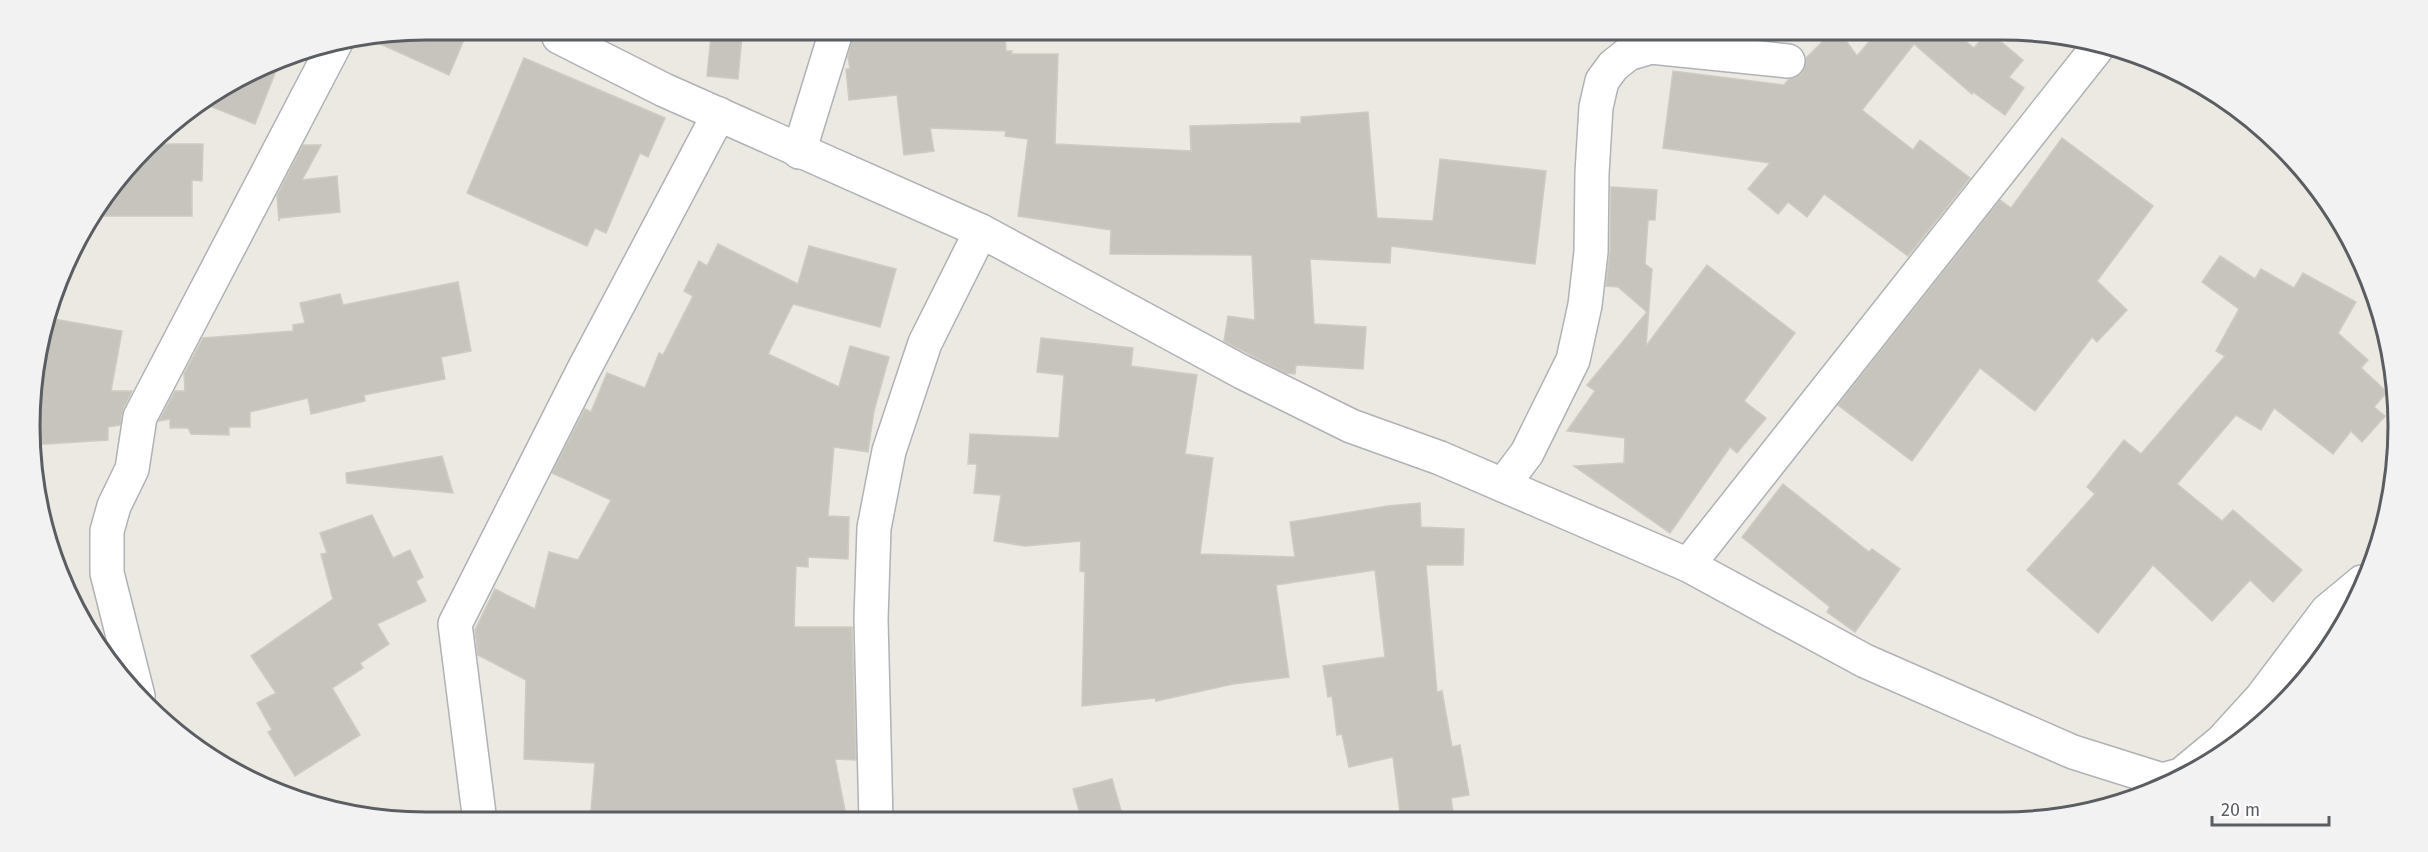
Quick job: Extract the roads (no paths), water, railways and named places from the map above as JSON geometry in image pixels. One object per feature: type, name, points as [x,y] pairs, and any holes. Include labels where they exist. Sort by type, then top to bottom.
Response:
[{"type":"street","points":[[565,40],[664,90],[799,152],[981,231],[1242,372],[1331,416],[1503,485],[1688,565],[1865,661],[2073,752],[2158,779]]},
{"type":"street","points":[[799,152],[833,40]]},
{"type":"street","points":[[1503,485],[1527,453],[1573,360],[1585,305],[1591,252],[1596,107],[1602,81],[1613,66],[1628,54],[1651,47],[1758,60],[1788,61]]},
{"type":"street","points":[[1688,565],[2094,52]]},
{"type":"street","points":[[133,677],[107,573],[107,531],[114,506],[132,469],[140,417],[330,53]]},
{"type":"street","points":[[479,812],[455,624],[583,371],[719,114]]},
{"type":"street","points":[[876,812],[871,619],[874,528],[889,451],[925,343],[981,231]]},
{"type":"street","points":[[2213,749],[2262,697],[2327,611],[2350,592]]}]
